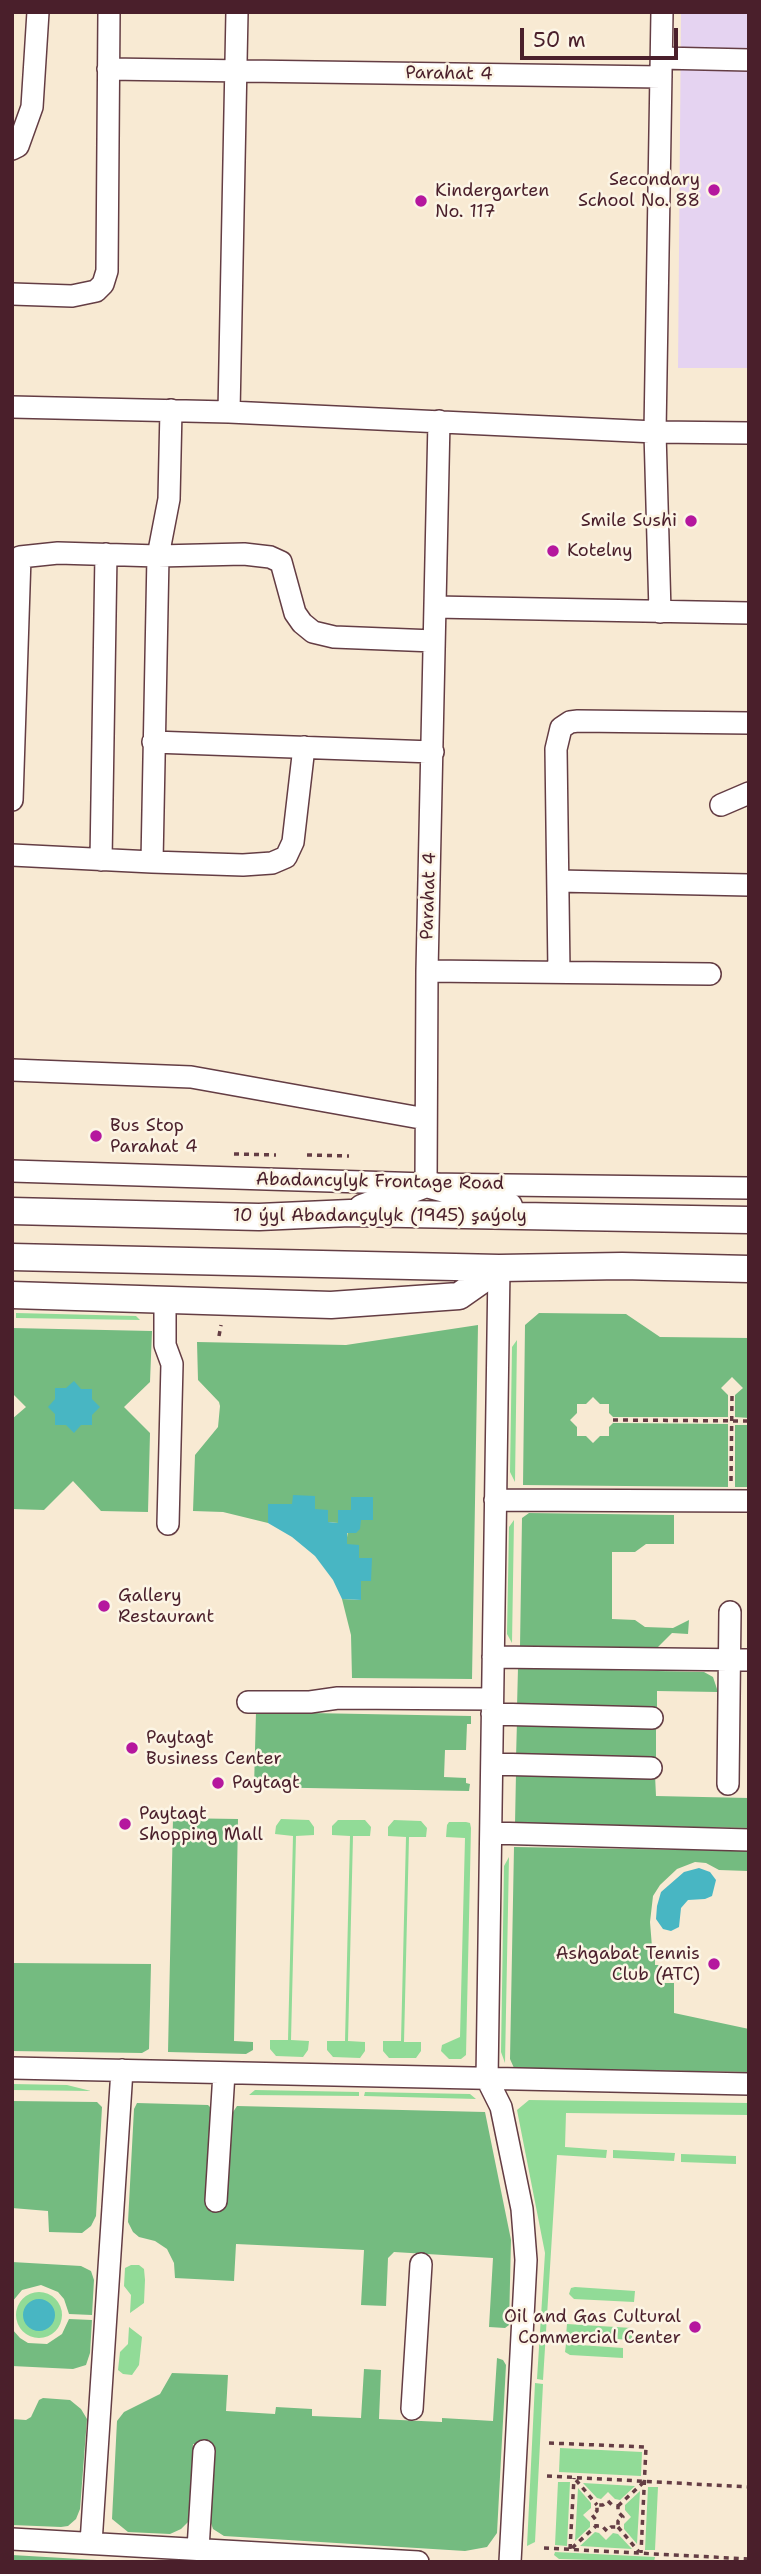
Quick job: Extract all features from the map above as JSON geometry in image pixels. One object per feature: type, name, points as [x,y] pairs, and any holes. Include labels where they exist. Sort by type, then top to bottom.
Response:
[{"type":"main road","points":[[350,1213],[426,1184],[548,1216]]},
{"type":"main road","name":"10 ýyl Abadançylyk (1945) şaýoly","points":[[12,1212],[259,1217],[350,1213],[749,1220]]},
{"type":"main road","points":[[12,1257],[499,1268],[622,1266],[749,1269]]},
{"type":"main road","points":[[12,1295],[331,1305],[459,1296],[499,1268]]},
{"type":"street","points":[[12,149],[18,146],[32,107],[38,12]]},
{"type":"street","points":[[12,294],[72,296],[96,291],[103,284],[107,271],[109,12]]},
{"type":"street","points":[[229,412],[237,12]]},
{"type":"street","points":[[660,612],[655,432],[662,12]]},
{"type":"street","name":"Parahat 4","points":[[108,69],[236,72],[661,68],[749,60]]},
{"type":"street","points":[[12,407],[229,412],[655,432],[749,433]]},
{"type":"street","points":[[152,862],[158,556],[169,499],[171,410]]},
{"type":"street","name":"Parahat 4","points":[[426,1184],[427,971],[439,421]]},
{"type":"street","points":[[12,800],[16,557],[58,553],[158,556],[244,554],[270,557],[281,562],[295,613],[313,632],[346,638],[434,641]]},
{"type":"street","points":[[101,860],[106,554]]},
{"type":"street","points":[[435,607],[749,614]]},
{"type":"street","points":[[559,972],[556,749],[561,728],[570,722],[579,721],[749,723]]},
{"type":"street","points":[[153,742],[433,752]]},
{"type":"street","points":[[12,855],[243,865],[272,863],[286,857],[293,842],[304,747]]},
{"type":"street","points":[[722,805],[749,793]]},
{"type":"street","points":[[558,881],[749,885]]},
{"type":"street","points":[[427,971],[710,974]]},
{"type":"street","points":[[12,1070],[191,1077],[426,1119]]},
{"type":"street","name":"Abadancylyk Frontage Road","points":[[12,1171],[426,1184],[749,1188]]},
{"type":"street","points":[[499,1268],[487,2079],[501,2107],[525,2235],[523,2343],[510,2562]]},
{"type":"street","points":[[165,1300],[165,1345],[172,1364],[169,1524]]},
{"type":"street","points":[[495,1500],[749,1501]]},
{"type":"street","points":[[728,1784],[739,1660],[730,1612]]},
{"type":"street","points":[[493,1657],[739,1660]]},
{"type":"street","points":[[248,1702],[310,1702],[338,1698],[652,1718]]},
{"type":"street","points":[[492,1764],[651,1768]]},
{"type":"street","points":[[491,1833],[749,1840]]},
{"type":"street","points":[[12,2068],[749,2084]]},
{"type":"street","points":[[91,2543],[122,2070]]},
{"type":"street","points":[[216,2201],[224,2073]]},
{"type":"street","points":[[412,2409],[421,2264]]},
{"type":"street","points":[[198,2549],[204,2451]]},
{"type":"street","points":[[12,2539],[91,2543],[167,2555],[198,2549],[418,2562]]},
{"type":"path","points":[[234,1154],[276,1155]]},
{"type":"path","points":[[307,1156],[349,1156]]},
{"type":"path","points":[[219,1336],[220,1325],[231,1325]]},
{"type":"path","points":[[731,1487],[732,1395]]},
{"type":"path","points":[[613,1420],[749,1421]]},
{"type":"path","points":[[549,2442],[646,2447],[641,2553]]},
{"type":"path","points":[[547,2476],[749,2487]]},
{"type":"path","points":[[574,2478],[597,2505],[597,2511],[592,2515],[596,2526]]},
{"type":"path","points":[[570,2549],[574,2478]]},
{"type":"path","points":[[641,2553],[618,2527],[618,2521],[623,2517],[618,2512],[618,2506],[645,2481]]},
{"type":"path","points":[[597,2505],[608,2501],[618,2506]]},
{"type":"path","points":[[570,2549],[596,2526],[602,2526],[607,2531],[611,2527],[618,2527]]},
{"type":"path","points":[[544,2548],[749,2559]]},
{"type":"shaded area","name":"Secondary School No. 88","points":[[681,12],[749,12],[749,368],[678,368]]},
{"type":"green space","points":[[16,1313],[136,1316],[140,1320],[16,1318]]},
{"type":"green space","points":[[539,1313],[626,1314],[660,1337],[749,1338],[749,1418],[735,1417],[735,1395],[743,1388],[732,1377],[721,1388],[728,1395],[728,1417],[613,1417],[609,1413],[609,1404],[600,1404],[593,1397],[586,1404],[577,1404],[577,1413],[570,1420],[577,1427],[577,1436],[586,1436],[593,1443],[600,1436],[609,1436],[609,1427],[613,1423],[728,1424],[728,1487],[523,1485],[525,1325]]},
{"type":"green space","points":[[478,1325],[472,1679],[352,1678],[351,1635],[342,1599],[361,1600],[361,1580],[371,1580],[371,1558],[359,1558],[346,1544],[351,1510],[338,1523],[328,1522],[315,1509],[315,1496],[293,1504],[268,1504],[268,1523],[223,1512],[193,1511],[195,1455],[218,1427],[220,1406],[198,1380],[197,1342],[346,1345]]},
{"type":"green space","points":[[12,1328],[152,1331],[150,1382],[124,1407],[150,1433],[148,1512],[101,1511],[73,1481],[44,1510],[12,1509],[12,1419],[26,1407],[12,1393]]},
{"type":"green space","points":[[517,1340],[515,1482],[510,1472],[512,1347]]},
{"type":"green space","points":[[735,1425],[749,1425],[749,1487],[735,1487]]},
{"type":"green space","points":[[529,1513],[674,1515],[674,1544],[646,1544],[635,1552],[612,1552],[612,1619],[635,1620],[645,1627],[673,1628],[689,1620],[688,1634],[672,1633],[656,1649],[520,1647],[522,1518]]},
{"type":"green space","points":[[514,1520],[512,1643],[507,1634],[509,1527]]},
{"type":"green space","points":[[518,1668],[704,1672],[713,1677],[718,1692],[657,1691],[657,1710],[517,1707]]},
{"type":"green space","points":[[256,1712],[471,1716],[471,1724],[467,1724],[466,1750],[445,1750],[444,1777],[466,1778],[466,1783],[470,1784],[469,1791],[254,1787]]},
{"type":"green space","points":[[517,1721],[656,1724],[656,1760],[516,1758]]},
{"type":"green space","points":[[516,1773],[655,1775],[656,1796],[749,1798],[749,1828],[515,1824]]},
{"type":"green space","points":[[173,1818],[238,1819],[234,2041],[253,2042],[253,2050],[246,2054],[168,2052]]},
{"type":"green space","points":[[281,1819],[309,1820],[314,1827],[314,1835],[296,1836],[291,2040],[309,2041],[308,2050],[303,2057],[276,2056],[270,2049],[270,2040],[288,2040],[293,1836],[275,1834]]},
{"type":"green space","points":[[338,1820],[365,1820],[371,1827],[370,1836],[353,1836],[348,2041],[365,2042],[365,2051],[360,2058],[333,2057],[327,2050],[327,2041],[345,2041],[350,1836],[332,1835],[332,1826]]},
{"type":"green space","points":[[394,1820],[421,1821],[427,1828],[426,1837],[409,1837],[404,2042],[421,2042],[421,2051],[416,2058],[389,2058],[383,2051],[383,2041],[401,2041],[406,1837],[388,1836],[388,1827]]},
{"type":"green space","points":[[449,1822],[470,1823],[471,1828],[466,2055],[461,2059],[449,2059],[441,2051],[442,2045],[460,2037],[465,1838],[446,1837]]},
{"type":"green space","points":[[514,1847],[749,1851],[749,1904],[748,1871],[719,1870],[706,1863],[695,1862],[677,1869],[660,1885],[653,1896],[650,1922],[655,1965],[664,1965],[664,1983],[674,1983],[674,2013],[749,2029],[749,2072],[514,2068],[510,2059]]},
{"type":"green space","points":[[509,1857],[505,2063],[501,2052],[504,1866]]},
{"type":"green space","points":[[12,1963],[151,1964],[149,2049],[142,2053],[12,2051]]},
{"type":"green space","points":[[12,2084],[67,2085],[91,2091],[12,2090]]},
{"type":"green space","points":[[255,2090],[359,2092],[359,2096],[249,2095]]},
{"type":"green space","points":[[365,2092],[470,2094],[476,2099],[364,2096]]},
{"type":"green space","points":[[529,2100],[749,2103],[749,2115],[566,2113],[565,2147],[607,2150],[606,2158],[557,2155],[543,2380],[537,2379],[545,2253],[517,2110]]},
{"type":"green space","points":[[12,2101],[97,2102],[102,2107],[96,2216],[91,2226],[82,2233],[49,2232],[48,2211],[12,2208]]},
{"type":"green space","points":[[137,2103],[208,2105],[211,2108],[205,2206],[225,2207],[231,2115],[237,2106],[485,2112],[511,2240],[509,2325],[505,2328],[489,2327],[493,2258],[394,2252],[388,2258],[386,2306],[361,2305],[364,2250],[236,2244],[234,2281],[175,2278],[174,2263],[167,2249],[155,2241],[139,2237],[128,2222],[134,2109]]},
{"type":"green space","points":[[613,2150],[675,2153],[674,2161],[613,2158]]},
{"type":"green space","points":[[681,2154],[736,2156],[736,2164],[681,2162]]},
{"type":"green space","points":[[12,2262],[81,2266],[91,2271],[94,2280],[92,2315],[69,2314],[64,2299],[58,2292],[41,2285],[22,2290],[12,2302]]},
{"type":"green space","points":[[139,2265],[144,2269],[145,2280],[144,2303],[130,2313],[131,2295],[124,2286],[125,2268]]},
{"type":"green space","points":[[571,2288],[635,2291],[634,2302],[574,2299],[569,2294]]},
{"type":"green space","points":[[39,2292],[55,2299],[62,2315],[55,2331],[39,2338],[23,2331],[16,2315],[23,2299]]},
{"type":"green space","points":[[69,2319],[92,2320],[90,2353],[86,2365],[73,2369],[12,2366],[12,2329],[28,2343],[47,2344],[62,2334]]},
{"type":"green space","points":[[567,2324],[632,2328],[632,2340],[566,2336]]},
{"type":"green space","points":[[129,2327],[142,2337],[139,2365],[132,2375],[118,2370],[120,2352],[128,2344]]},
{"type":"green space","points":[[566,2344],[623,2348],[623,2358],[570,2355],[565,2352]]},
{"type":"green space","points":[[497,2358],[503,2360],[506,2365],[497,2533],[487,2547],[465,2551],[224,2536],[213,2529],[210,2520],[213,2445],[193,2444],[190,2520],[181,2529],[170,2534],[128,2532],[112,2519],[117,2421],[124,2412],[160,2394],[172,2373],[228,2375],[226,2411],[275,2414],[276,2407],[312,2409],[312,2416],[361,2418],[364,2369],[381,2370],[379,2419],[442,2422],[442,2418],[493,2421]]},
{"type":"green space","points":[[535,2383],[543,2384],[535,2542],[527,2546]]},
{"type":"green space","points":[[39,2400],[70,2400],[81,2409],[87,2419],[80,2509],[76,2519],[68,2526],[12,2525],[12,2419],[26,2420],[31,2417]]},
{"type":"green space","points":[[560,2448],[642,2452],[641,2476],[559,2472]]},
{"type":"green space","points":[[558,2482],[570,2482],[567,2546],[555,2545]]},
{"type":"green space","points":[[583,2483],[635,2486],[620,2500],[608,2492],[601,2499]]},
{"type":"green space","points":[[648,2487],[658,2487],[655,2550],[645,2550]]},
{"type":"green space","points":[[578,2488],[591,2503],[591,2508],[583,2515],[590,2522],[590,2527],[575,2541]]},
{"type":"green space","points":[[640,2491],[637,2544],[624,2529],[624,2524],[631,2517],[625,2510],[625,2505]]},
{"type":"green space","points":[[595,2532],[606,2540],[613,2533],[618,2534],[632,2549],[580,2546]]},
{"type":"green space","points":[[555,2552],[655,2557],[654,2562],[559,2559],[554,2555]]},
{"type":"green space","points":[[12,2555],[131,2562],[12,2562]]},
{"type":"water","points":[[74,1381],[81,1389],[92,1389],[92,1399],[100,1407],[92,1415],[92,1425],[81,1425],[74,1433],[66,1425],[55,1425],[55,1414],[48,1407],[55,1399],[55,1388],[66,1388]]},
{"type":"water","points":[[293,1495],[315,1496],[315,1509],[328,1510],[328,1522],[338,1523],[338,1510],[351,1510],[351,1497],[373,1497],[373,1520],[361,1520],[360,1529],[356,1533],[347,1533],[347,1544],[359,1545],[359,1558],[372,1558],[371,1581],[361,1581],[361,1600],[342,1599],[333,1580],[315,1556],[292,1537],[268,1523],[268,1504],[292,1504]]},
{"type":"water","points":[[699,1868],[710,1872],[716,1880],[712,1896],[688,1900],[681,1908],[679,1927],[671,1931],[663,1929],[656,1919],[661,1892],[684,1872]]},
{"type":"water","points":[[39,2299],[50,2304],[55,2315],[50,2326],[39,2331],[28,2326],[23,2315],[28,2304]]},
{"type":"place","name":"Secondary School No. 88","points":[[714,190]]},
{"type":"place","name":"Kindergarten No. 117","points":[[421,201]]},
{"type":"place","name":"Smile Sushi","points":[[691,521]]},
{"type":"place","name":"Kotelny","points":[[553,551]]},
{"type":"place","name":"Bus Stop Parahat 4","points":[[96,1136]]},
{"type":"place","name":"Gallery Restaurant","points":[[104,1606]]},
{"type":"place","name":"Paytagt Business Center","points":[[132,1748]]},
{"type":"place","name":"Paytagt","points":[[218,1783]]},
{"type":"place","name":"Paytagt Shopping Mall","points":[[125,1824]]},
{"type":"place","name":"Ashgabat Tennis Club (ATC)","points":[[714,1964]]},
{"type":"place","name":"Oil and Gas Cultural Commercial Center","points":[[695,2327]]}]
